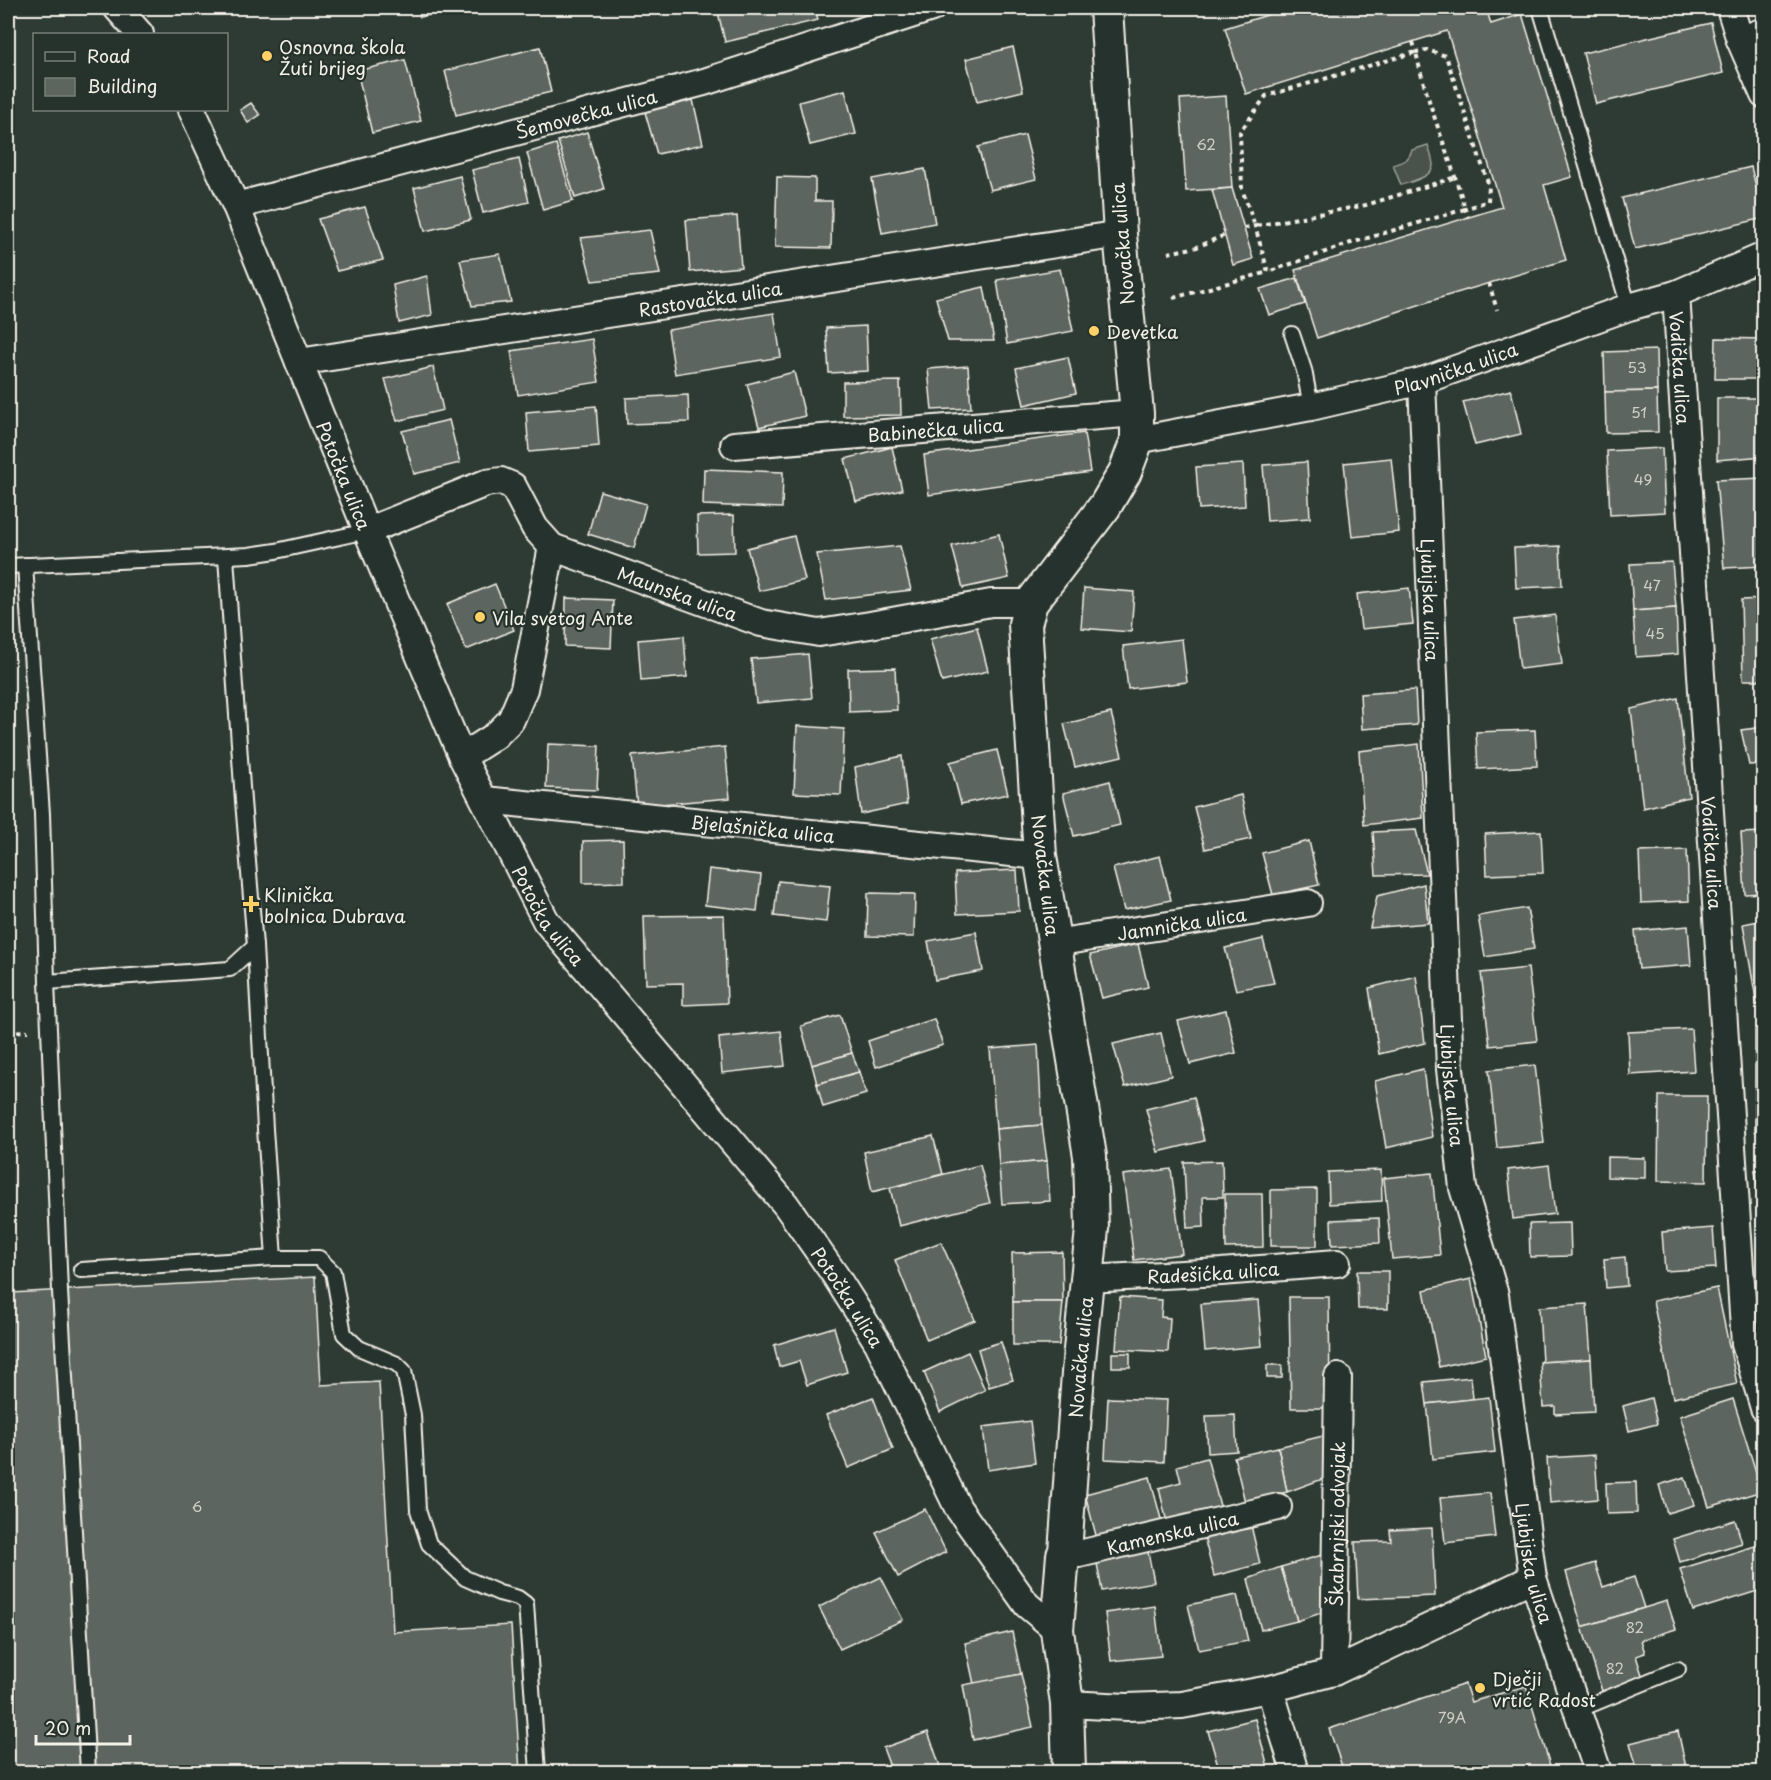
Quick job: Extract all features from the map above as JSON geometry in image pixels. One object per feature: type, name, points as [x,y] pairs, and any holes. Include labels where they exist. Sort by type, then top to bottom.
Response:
[{"type":"street","points":[[117,8],[139,33]]},
{"type":"street","name":"Šemovečka ulica","points":[[236,206],[704,82],[932,8]]},
{"type":"street","name":"Novačka ulica","points":[[1069,1773],[1067,1704],[1057,1630],[1092,1229],[1090,1156],[1040,856],[1026,624],[1031,603],[1105,506],[1125,472],[1137,426],[1120,234],[1106,8]]},
{"type":"street","points":[[1730,8],[1752,36],[1764,95]]},
{"type":"street","name":"Potočka ulica","points":[[192,111],[236,206],[367,531],[462,757],[546,921],[786,1205],[835,1275],[878,1343],[958,1508],[1027,1605],[1057,1630]]},
{"type":"street","name":"Rastovačka ulica","points":[[299,362],[1120,234]]},
{"type":"street","name":"Plavnička ulica","points":[[1137,426],[1311,407],[1422,381],[1629,307],[1676,294],[1764,256]]},
{"type":"street","name":"Vodička ulica","points":[[1676,294],[1745,1344],[1764,1408]]},
{"type":"street","name":"Ljubijska ulica","points":[[1422,381],[1450,1070],[1462,1188],[1495,1294],[1533,1578],[1598,1773]]},
{"type":"street","name":"Babinečka ulica","points":[[734,445],[1137,426]]},
{"type":"street","points":[[367,531],[486,483],[501,481],[513,486],[535,528],[552,547],[534,646],[524,689],[512,720],[495,736],[462,757]]},
{"type":"street","name":"Maunska ulica","points":[[552,547],[762,623],[819,633],[991,603],[1031,603]]},
{"type":"street","name":"Bjelašnička ulica","points":[[485,800],[1040,856]]},
{"type":"street","name":"Jamnička ulica","points":[[1054,943],[1308,903]]},
{"type":"street","name":"Radešićka ulica","points":[[1087,1279],[1338,1263]]},
{"type":"street","name":"Škabrnjski odvojak","points":[[1334,1672],[1338,1377]]},
{"type":"street","name":"Kamenska ulica","points":[[1065,1552],[1079,1554],[1278,1507]]},
{"type":"street","points":[[1067,1704],[1127,1707],[1182,1705],[1270,1689],[1334,1672],[1533,1578]]},
{"type":"street","points":[[1270,1689],[1294,1773]]},
{"type":"lane","points":[[1540,8],[1629,307]]},
{"type":"lane","points":[[1292,334],[1304,370],[1311,407]]},
{"type":"lane","points":[[8,566],[226,557],[276,551],[367,531]]},
{"type":"lane","points":[[226,557],[255,946],[274,1258]]},
{"type":"lane","points":[[25,565],[42,814],[61,1303],[88,1773]]},
{"type":"lane","points":[[47,982],[230,969],[255,946]]},
{"type":"lane","points":[[81,1270],[274,1258],[319,1258],[333,1272],[344,1334],[359,1348],[397,1364],[404,1371],[413,1415],[418,1510],[429,1544],[465,1578],[499,1593],[518,1598],[526,1604],[538,1773]]},
{"type":"lane","points":[[1578,1710],[1678,1669]]},
{"type":"path","points":[[1413,42],[1421,76],[1468,217]]},
{"type":"path","points":[[1173,298],[1268,272],[1351,243],[1488,201],[1489,186],[1446,56],[1427,50],[1416,52],[1266,96],[1240,132],[1242,189],[1268,272]]},
{"type":"path","points":[[1244,228],[1366,205],[1456,177]]},
{"type":"path","points":[[1168,253],[1197,246],[1225,235]]},
{"type":"path","points":[[1489,283],[1497,310]]},
{"type":"shaded area","points":[[1428,145],[1433,163],[1432,169],[1420,178],[1401,185],[1393,165],[1409,157],[1412,150]]},
{"type":"building","points":[[418,8],[458,8],[420,17]]},
{"type":"building","points":[[470,8],[491,8],[471,12]]},
{"type":"building","points":[[717,8],[815,8],[818,20],[725,42]]},
{"type":"building","points":[[1290,8],[1486,8],[1491,24],[1522,14],[1572,177],[1544,185],[1566,260],[1317,338],[1295,270],[1502,207],[1447,31],[1246,94],[1225,28]]},
{"type":"building","points":[[1711,23],[1723,73],[1596,104],[1583,53]]},
{"type":"building","points":[[540,47],[551,92],[456,115],[445,71]]},
{"type":"building","points":[[1013,47],[1023,91],[977,102],[966,59]]},
{"type":"building","points":[[405,60],[421,121],[372,133],[357,71]]},
{"type":"building","points":[[845,90],[856,134],[810,145],[799,102]]},
{"type":"building","points":[[1226,96],[1232,188],[1186,191],[1180,99]]},
{"type":"building","points":[[693,100],[703,144],[657,154],[645,112]]},
{"type":"building","points":[[251,103],[260,115],[248,123],[240,110]]},
{"type":"building","points":[[587,132],[604,189],[575,198],[558,141]]},
{"type":"building","points":[[1025,135],[1036,179],[990,190],[978,147]]},
{"type":"building","points":[[556,144],[573,201],[543,210],[527,153]]},
{"type":"building","points":[[519,159],[529,202],[483,213],[472,170]]},
{"type":"building","points":[[1751,167],[1764,218],[1635,249],[1622,198]]},
{"type":"building","points":[[925,169],[935,223],[882,233],[872,179]]},
{"type":"building","points":[[460,176],[471,220],[425,231],[414,188]]},
{"type":"building","points":[[777,177],[815,178],[815,201],[832,201],[831,248],[775,247]]},
{"type":"building","points":[[1232,188],[1253,259],[1233,265],[1212,190]]},
{"type":"building","points":[[365,207],[383,260],[337,271],[318,219]]},
{"type":"building","points":[[737,216],[741,267],[690,272],[686,220]]},
{"type":"building","points":[[650,230],[660,274],[592,281],[581,238]]},
{"type":"building","points":[[500,254],[511,302],[472,306],[460,260]]},
{"type":"building","points":[[1060,269],[1073,331],[1007,344],[997,280]]},
{"type":"building","points":[[427,276],[432,315],[399,323],[393,285]]},
{"type":"building","points":[[1297,278],[1305,304],[1269,315],[1260,289]]},
{"type":"building","points":[[984,287],[994,341],[948,341],[936,298]]},
{"type":"building","points":[[774,313],[781,357],[675,374],[668,330]]},
{"type":"building","points":[[866,326],[868,371],[829,373],[826,328]]},
{"type":"building","points":[[1716,338],[1764,339],[1764,379],[1715,379]]},
{"type":"building","points":[[592,339],[599,382],[518,395],[511,351]]},
{"type":"building","points":[[1656,350],[1657,391],[1605,392],[1604,352]]},
{"type":"building","points":[[1068,357],[1076,393],[1024,405],[1016,368]]},
{"type":"building","points":[[968,366],[971,408],[932,410],[928,369]]},
{"type":"building","points":[[433,367],[443,410],[397,421],[385,379]]},
{"type":"building","points":[[794,372],[805,416],[759,427],[747,384]]},
{"type":"building","points":[[900,381],[901,415],[843,416],[843,382]]},
{"type":"building","points":[[1511,390],[1521,434],[1475,445],[1463,402]]},
{"type":"building","points":[[1657,391],[1658,432],[1606,433],[1605,392]]},
{"type":"building","points":[[688,395],[689,422],[627,424],[626,398]]},
{"type":"building","points":[[1717,398],[1762,398],[1764,456],[1717,460]]},
{"type":"building","points":[[596,406],[599,446],[529,452],[526,412]]},
{"type":"building","points":[[449,420],[460,463],[414,474],[402,431]]},
{"type":"building","points":[[1084,433],[1090,472],[929,495],[924,455]]},
{"type":"building","points":[[892,447],[902,490],[856,501],[845,459]]},
{"type":"building","points":[[1662,448],[1665,512],[1610,515],[1607,451]]},
{"type":"building","points":[[1391,458],[1399,532],[1352,537],[1344,463]]},
{"type":"building","points":[[1307,462],[1310,518],[1267,521],[1263,465]]},
{"type":"building","points":[[1243,464],[1245,506],[1199,509],[1196,467]]},
{"type":"building","points":[[704,469],[783,472],[782,508],[703,505]]},
{"type":"building","points":[[1764,478],[1764,566],[1724,568],[1716,480]]},
{"type":"building","points":[[600,491],[646,504],[634,548],[588,534]]},
{"type":"building","points":[[734,515],[735,552],[698,553],[697,516]]},
{"type":"building","points":[[999,534],[1009,578],[963,588],[952,546]]},
{"type":"building","points":[[794,536],[805,580],[759,591],[747,548]]},
{"type":"building","points":[[900,546],[911,590],[826,600],[817,554]]},
{"type":"building","points":[[1560,546],[1562,586],[1516,588],[1514,548]]},
{"type":"building","points":[[1672,562],[1676,608],[1633,611],[1630,564]]},
{"type":"building","name":"Vila svetog Ante","points":[[495,584],[514,630],[466,650],[447,604]]},
{"type":"building","points":[[1084,588],[1134,592],[1131,632],[1081,628]]},
{"type":"building","points":[[1409,588],[1413,624],[1361,629],[1357,594]]},
{"type":"building","points":[[566,598],[613,600],[611,648],[565,646]]},
{"type":"building","points":[[1764,599],[1764,680],[1743,680],[1741,600]]},
{"type":"building","points":[[1676,608],[1678,654],[1636,657],[1633,611]]},
{"type":"building","points":[[1555,615],[1562,664],[1520,669],[1514,620]]},
{"type":"building","points":[[977,627],[988,671],[942,682],[930,639]]},
{"type":"building","points":[[684,636],[687,677],[641,681],[638,640]]},
{"type":"building","points":[[1182,639],[1187,682],[1128,689],[1123,646]]},
{"type":"building","points":[[808,654],[812,698],[756,703],[751,659]]},
{"type":"building","points":[[895,668],[897,710],[849,712],[848,669]]},
{"type":"building","points":[[1415,690],[1417,725],[1362,729],[1360,694]]},
{"type":"building","points":[[1678,698],[1689,797],[1643,808],[1631,709]]},
{"type":"building","points":[[1111,713],[1122,756],[1075,767],[1064,724]]},
{"type":"building","points":[[797,726],[844,729],[841,795],[794,793]]},
{"type":"building","points":[[1764,727],[1764,764],[1749,765],[1741,730]]},
{"type":"building","points":[[1535,730],[1537,766],[1478,769],[1476,732]]},
{"type":"building","points":[[548,744],[599,746],[597,790],[546,788]]},
{"type":"building","points":[[1419,744],[1423,818],[1364,825],[1359,751]]},
{"type":"building","points":[[725,747],[730,798],[637,806],[632,756]]},
{"type":"building","points":[[997,750],[1008,794],[961,804],[950,762]]},
{"type":"building","points":[[902,756],[907,804],[861,814],[855,767]]},
{"type":"building","points":[[1110,781],[1120,825],[1074,836],[1063,793]]},
{"type":"building","points":[[1241,795],[1251,839],[1205,849],[1194,807]]},
{"type":"building","points":[[1416,830],[1427,874],[1376,875],[1373,832]]},
{"type":"building","points":[[1541,831],[1543,873],[1487,875],[1485,834]]},
{"type":"building","points":[[1764,832],[1764,893],[1745,894],[1741,833]]},
{"type":"building","points":[[623,840],[624,882],[583,883],[583,841]]},
{"type":"building","points":[[1309,841],[1319,885],[1273,895],[1262,853]]},
{"type":"building","points":[[1687,850],[1689,901],[1641,903],[1639,852]]},
{"type":"building","points":[[1160,856],[1171,900],[1124,910],[1113,868]]},
{"type":"building","points":[[709,869],[761,875],[757,911],[705,905]]},
{"type":"building","points":[[1017,870],[1019,911],[957,914],[955,873]]},
{"type":"building","points":[[778,881],[830,886],[826,922],[774,916]]},
{"type":"building","points":[[1424,884],[1428,923],[1370,928],[1377,896]]},
{"type":"building","points":[[868,893],[915,894],[914,937],[867,936]]},
{"type":"building","points":[[1527,908],[1534,949],[1485,957],[1478,916]]},
{"type":"building","points":[[724,915],[727,1003],[683,1005],[683,983],[646,984],[644,916]]},
{"type":"building","points":[[1764,920],[1764,1004],[1757,1005],[1743,924]]},
{"type":"building","points":[[1688,926],[1691,965],[1639,969],[1635,931]]},
{"type":"building","points":[[976,932],[983,971],[935,980],[928,941]]},
{"type":"building","points":[[1263,939],[1274,983],[1236,990],[1225,948]]},
{"type":"building","points":[[1138,944],[1148,987],[1102,998],[1090,955]]},
{"type":"building","points":[[1528,968],[1537,1041],[1490,1046],[1481,973]]},
{"type":"building","points":[[1416,976],[1425,1043],[1379,1054],[1369,988]]},
{"type":"building","points":[[1226,1010],[1236,1053],[1190,1064],[1178,1021]]},
{"type":"building","points":[[840,1015],[852,1053],[812,1065],[801,1026]]},
{"type":"building","points":[[934,1019],[943,1045],[876,1067],[868,1041]]},
{"type":"building","points":[[1691,1029],[1694,1071],[1630,1075],[1628,1032]]},
{"type":"building","points":[[1755,1030],[1764,1030],[1764,1131],[1755,1131]]},
{"type":"building","points":[[781,1031],[785,1066],[722,1073],[719,1038]]},
{"type":"building","points":[[1161,1033],[1171,1076],[1125,1087],[1113,1044]]},
{"type":"building","points":[[1038,1045],[1042,1125],[996,1129],[990,1049]]},
{"type":"building","points":[[852,1053],[859,1072],[817,1084],[812,1065]]},
{"type":"building","points":[[1535,1065],[1544,1143],[1497,1148],[1489,1070]]},
{"type":"building","points":[[1423,1069],[1432,1137],[1386,1148],[1375,1081]]},
{"type":"building","points":[[859,1072],[866,1094],[823,1107],[817,1084]]},
{"type":"building","points":[[1659,1096],[1707,1096],[1706,1182],[1658,1181]]},
{"type":"building","points":[[1194,1097],[1204,1141],[1158,1152],[1146,1109]]},
{"type":"building","points":[[1042,1125],[1047,1161],[999,1165],[996,1129]]},
{"type":"building","points":[[933,1136],[943,1174],[872,1192],[864,1152]]},
{"type":"building","points":[[1607,1157],[1645,1158],[1645,1178],[1607,1177]]},
{"type":"building","points":[[1047,1161],[1050,1201],[1002,1204],[999,1165]]},
{"type":"building","points":[[1222,1161],[1223,1197],[1203,1197],[1204,1227],[1187,1228],[1184,1162]]},
{"type":"building","points":[[980,1165],[990,1203],[899,1226],[890,1188]]},
{"type":"building","points":[[1549,1165],[1555,1214],[1513,1219],[1508,1170]]},
{"type":"building","points":[[1171,1169],[1182,1254],[1134,1260],[1123,1175]]},
{"type":"building","points":[[1764,1169],[1764,1230],[1755,1170]]},
{"type":"building","points":[[1381,1170],[1382,1201],[1329,1204],[1328,1172]]},
{"type":"building","points":[[1432,1173],[1440,1255],[1392,1259],[1384,1178]]},
{"type":"building","points":[[1317,1189],[1317,1246],[1271,1246],[1271,1190]]},
{"type":"building","points":[[1225,1194],[1262,1194],[1263,1247],[1226,1248]]},
{"type":"building","points":[[1379,1218],[1380,1243],[1332,1245],[1331,1220]]},
{"type":"building","points":[[1570,1223],[1571,1256],[1530,1257],[1529,1224]]},
{"type":"building","points":[[1713,1228],[1716,1268],[1665,1271],[1662,1232]]},
{"type":"building","points":[[8,1238],[11,1293],[315,1277],[321,1385],[379,1382],[393,1632],[511,1625],[520,1772],[8,1772]]},
{"type":"building","points":[[941,1242],[975,1320],[927,1340],[895,1260]]},
{"type":"building","points":[[1062,1252],[1063,1302],[1013,1302],[1012,1253]]},
{"type":"building","points":[[1625,1257],[1627,1286],[1606,1288],[1604,1259]]},
{"type":"building","points":[[1357,1271],[1388,1271],[1388,1309],[1358,1309]]},
{"type":"building","points":[[1471,1279],[1486,1356],[1439,1367],[1424,1290]]},
{"type":"building","points":[[1717,1288],[1737,1384],[1673,1398],[1653,1301]]},
{"type":"building","points":[[1120,1297],[1162,1300],[1161,1317],[1170,1318],[1168,1352],[1116,1349]]},
{"type":"building","points":[[1289,1297],[1329,1297],[1330,1408],[1291,1408]]},
{"type":"building","points":[[1258,1300],[1262,1346],[1205,1351],[1201,1304]]},
{"type":"building","points":[[1013,1302],[1063,1302],[1059,1345],[1013,1345]]},
{"type":"building","points":[[1587,1304],[1591,1359],[1542,1362],[1539,1307]]},
{"type":"building","points":[[834,1327],[847,1372],[807,1385],[799,1361],[779,1367],[774,1345]]},
{"type":"building","points":[[1001,1342],[1013,1380],[989,1387],[978,1349]]},
{"type":"building","points":[[968,1352],[985,1390],[940,1412],[924,1372]]},
{"type":"building","points":[[1112,1353],[1130,1353],[1130,1367],[1112,1367]]},
{"type":"building","points":[[1591,1359],[1594,1412],[1555,1414],[1555,1406],[1543,1407],[1540,1362]]},
{"type":"building","points":[[1267,1365],[1282,1365],[1282,1378],[1267,1378]]},
{"type":"building","points":[[1471,1377],[1473,1399],[1427,1404],[1424,1382]]},
{"type":"building","points":[[873,1397],[893,1449],[848,1468],[826,1415]]},
{"type":"building","points":[[1489,1397],[1495,1452],[1433,1459],[1427,1404]]},
{"type":"building","points":[[1108,1398],[1167,1400],[1164,1462],[1105,1459]]},
{"type":"building","points":[[1651,1398],[1657,1424],[1629,1431],[1623,1406]]},
{"type":"building","points":[[1733,1399],[1762,1491],[1709,1507],[1680,1416]]},
{"type":"building","points":[[1235,1415],[1237,1451],[1208,1453],[1206,1416]]},
{"type":"building","points":[[1030,1421],[1035,1463],[988,1470],[983,1427]]},
{"type":"building","points":[[1327,1435],[1328,1477],[1287,1492],[1278,1447]]},
{"type":"building","points":[[1278,1447],[1287,1492],[1245,1502],[1234,1457]]},
{"type":"building","points":[[1595,1455],[1598,1499],[1550,1503],[1547,1458]]},
{"type":"building","points":[[1207,1458],[1222,1513],[1168,1527],[1159,1488],[1181,1482],[1177,1466]]},
{"type":"building","points":[[1150,1477],[1162,1523],[1097,1539],[1085,1494]]},
{"type":"building","points":[[1685,1477],[1694,1505],[1667,1513],[1659,1485]]},
{"type":"building","points":[[1636,1482],[1637,1513],[1607,1514],[1606,1483]]},
{"type":"building","points":[[1490,1493],[1495,1537],[1445,1543],[1440,1498]]},
{"type":"building","points":[[925,1509],[946,1552],[898,1577],[876,1532]]},
{"type":"building","points":[[1735,1520],[1742,1543],[1680,1562],[1673,1539]]},
{"type":"building","points":[[1250,1521],[1260,1564],[1214,1576],[1203,1533]]},
{"type":"building","points":[[1432,1528],[1435,1596],[1358,1599],[1355,1542],[1391,1541],[1390,1530]]},
{"type":"building","points":[[1762,1544],[1764,1589],[1693,1611],[1680,1569]]},
{"type":"building","points":[[1147,1547],[1154,1582],[1102,1591],[1096,1558]]},
{"type":"building","points":[[1322,1555],[1321,1613],[1297,1621],[1281,1567]]},
{"type":"building","points":[[1595,1563],[1603,1587],[1634,1577],[1644,1608],[1582,1627],[1566,1572]]},
{"type":"building","points":[[1281,1567],[1297,1621],[1261,1630],[1248,1579]]},
{"type":"building","points":[[881,1577],[903,1620],[840,1649],[819,1607]]},
{"type":"building","points":[[1237,1595],[1248,1641],[1199,1650],[1188,1605]]},
{"type":"building","points":[[1667,1601],[1676,1629],[1641,1640],[1645,1653],[1636,1656],[1643,1678],[1602,1691],[1582,1627]]},
{"type":"building","points":[[1155,1606],[1161,1656],[1111,1661],[1105,1613]]},
{"type":"building","points":[[1012,1632],[1021,1674],[974,1684],[965,1643]]},
{"type":"building","points":[[1021,1674],[1033,1727],[973,1740],[963,1685]]},
{"type":"building","name":"Dječji vrtić Radost","points":[[1465,1684],[1471,1702],[1526,1686],[1552,1772],[1344,1772],[1329,1729]]},
{"type":"building","points":[[1255,1719],[1268,1767],[1253,1772],[1220,1772],[1208,1731]]},
{"type":"building","points":[[1678,1731],[1687,1772],[1638,1772],[1630,1743]]},
{"type":"building","points":[[928,1732],[942,1772],[892,1772],[883,1748]]},
{"type":"place","name":"Osnovna škola Žuti brijeg","points":[[267,56]]},
{"type":"place","name":"Devetka","points":[[1094,331]]},
{"type":"place","name":"Vila svetog Ante","points":[[480,617]]},
{"type":"place","name":"Klinička bolnica Dubrava","points":[[251,904]]},
{"type":"place","name":"Dječji vrtić Radost","points":[[1480,1688]]}]
